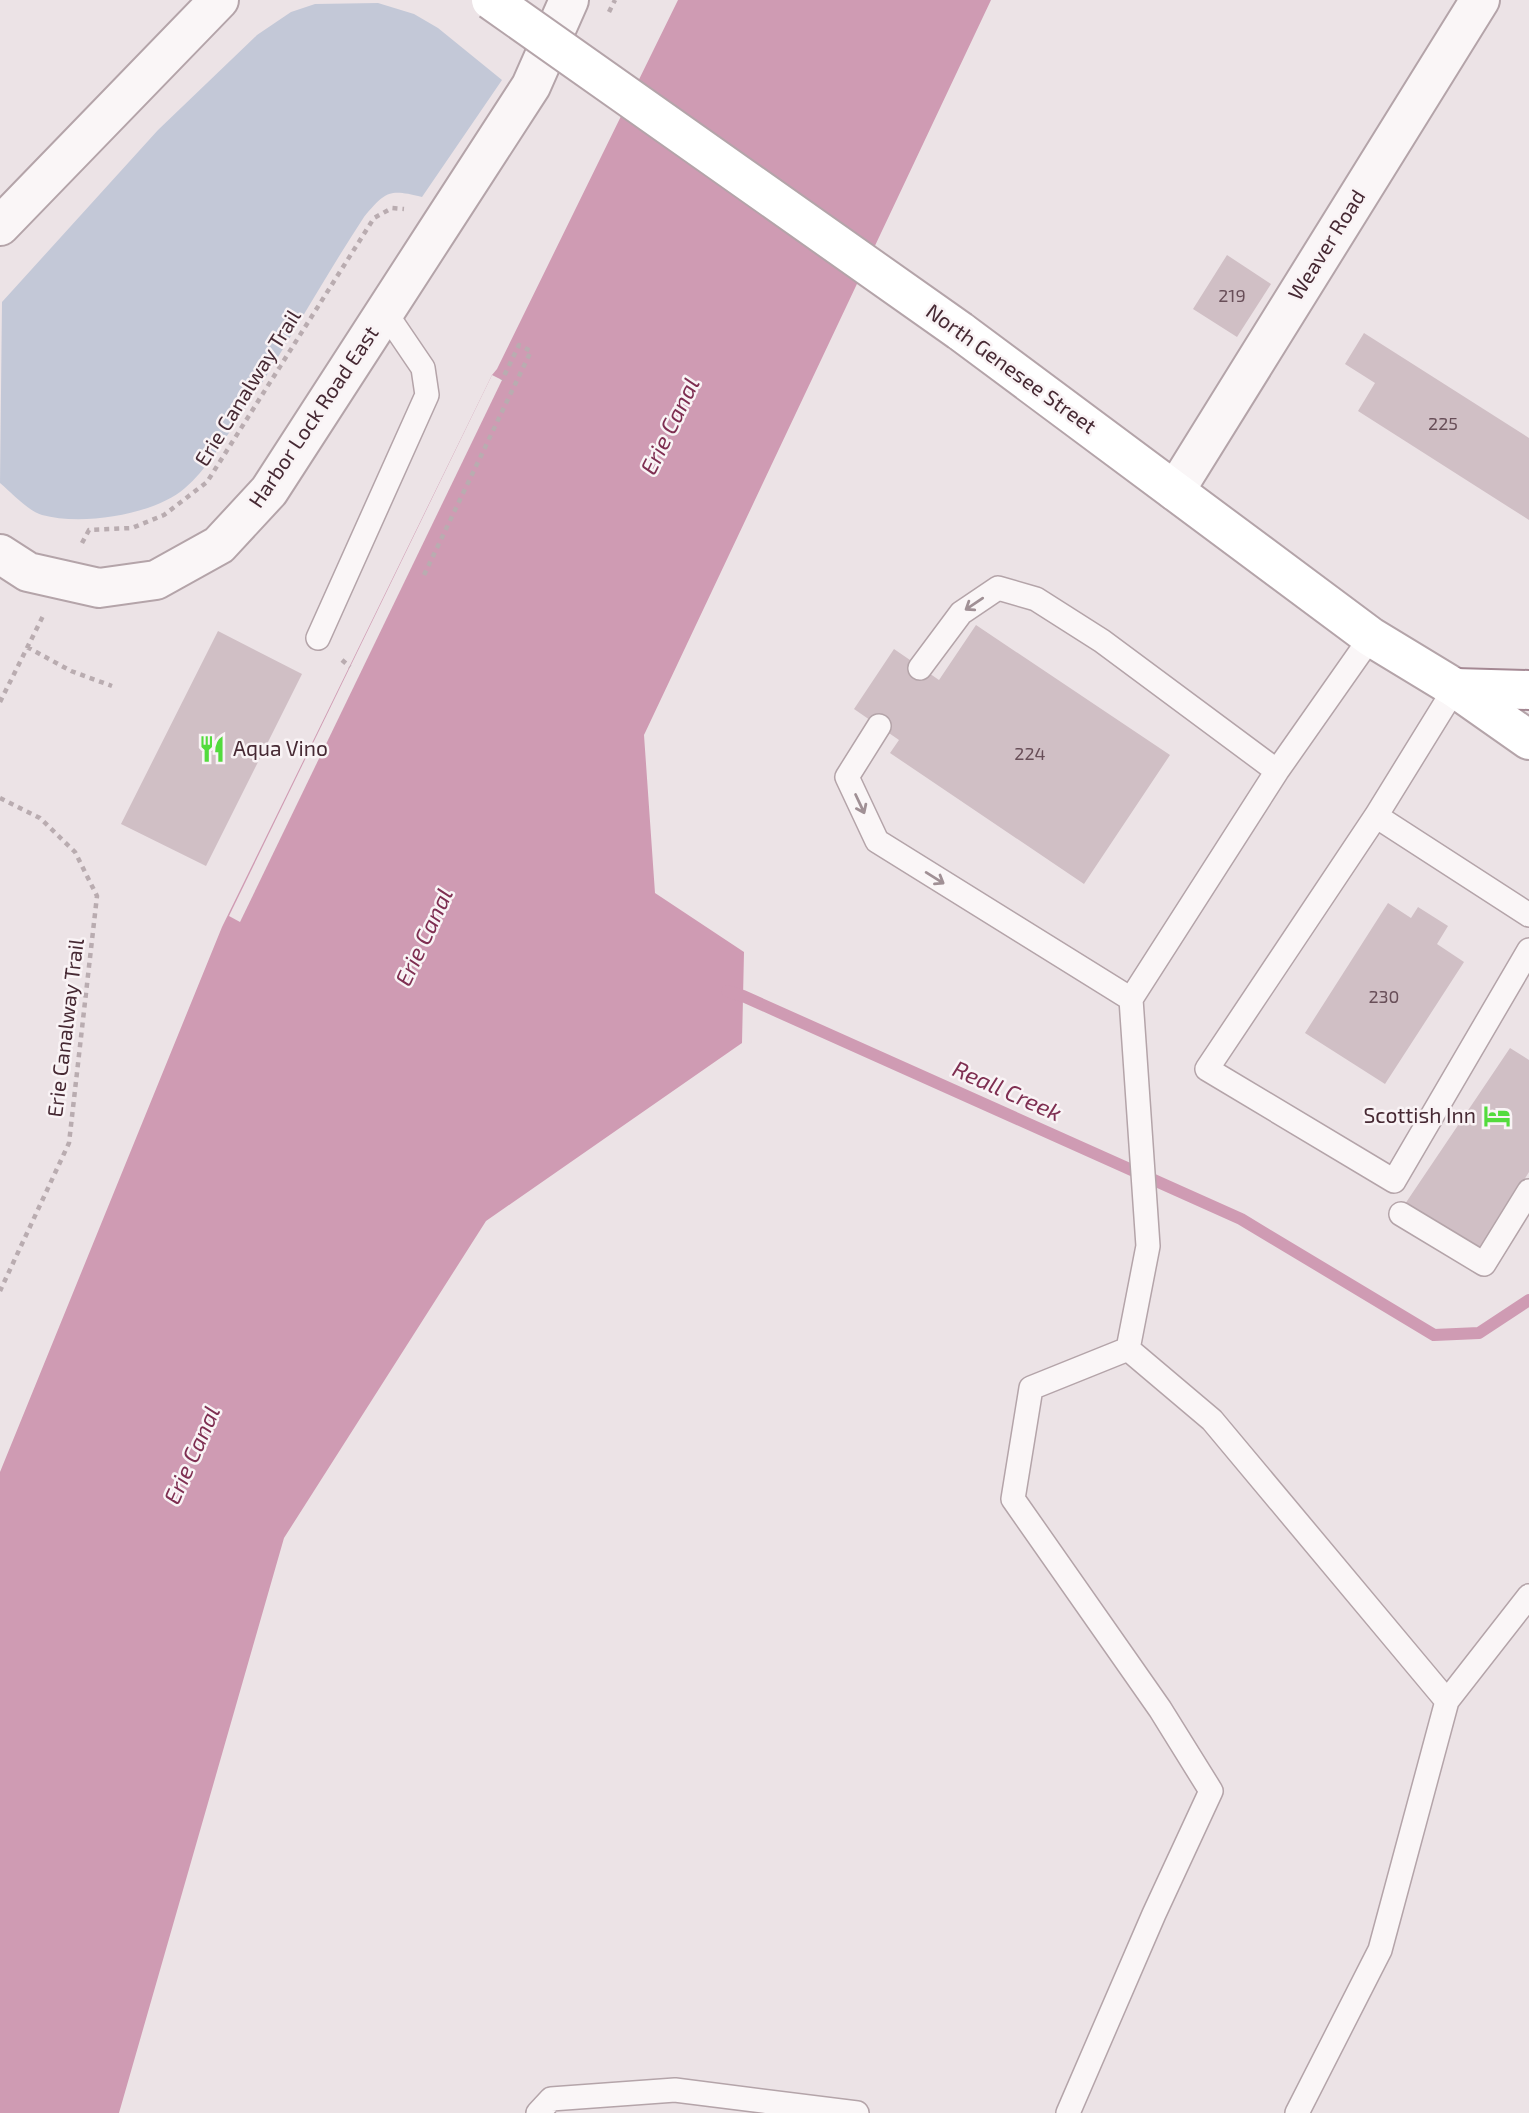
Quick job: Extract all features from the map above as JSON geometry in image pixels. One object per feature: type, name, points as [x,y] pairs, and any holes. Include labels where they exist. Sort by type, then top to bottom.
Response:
[{"type":"main road","name":"North Genesee Street","points":[[491,0],[960,331],[1371,637],[1455,688],[1529,740]]},
{"type":"main road","points":[[1455,688],[1529,690]]},
{"type":"street","points":[[0,226],[219,0]]},
{"type":"street","name":"Harbor Lock Road East","points":[[0,554],[28,572],[99,588],[156,580],[219,545],[269,491],[531,86],[569,0]]},
{"type":"street","name":"Weaver Road","points":[[1175,491],[1480,0]]},
{"type":"lane","points":[[318,638],[427,395],[423,368],[385,312]]},
{"type":"lane","points":[[920,668],[961,613],[998,588],[1036,599],[1102,641],[1277,771]]},
{"type":"lane","points":[[1128,1349],[1148,1246],[1131,999],[1277,771],[1371,637]]},
{"type":"lane","points":[[1455,688],[1376,816],[1207,1069],[1394,1181],[1529,950]]},
{"type":"lane","points":[[878,726],[847,777],[877,841],[1131,999]]},
{"type":"lane","points":[[1376,816],[1529,915]]},
{"type":"lane","points":[[1401,1214],[1484,1264],[1529,1191]]},
{"type":"lane","points":[[1128,1349],[1212,1420],[1447,1701]]},
{"type":"lane","points":[[1068,2113],[1211,1791],[1160,1709],[1013,1499],[1031,1388],[1128,1349]]},
{"type":"lane","points":[[1297,2113],[1380,1950],[1447,1701],[1529,1596]]},
{"type":"lane","points":[[538,2113],[551,2099],[675,2090],[857,2113]]},
{"type":"path","name":"Erie Canalway Trail","points":[[81,544],[89,530],[132,528],[164,515],[207,482],[374,219],[392,208],[410,210]]},
{"type":"path","points":[[424,575],[531,351],[519,345],[502,380]]},
{"type":"path","points":[[0,702],[48,606]]},
{"type":"path","points":[[27,647],[71,670],[113,686]]},
{"type":"path","name":"Erie Canalway Trail","points":[[0,798],[40,818],[75,852],[97,896],[68,1143],[0,1291]]},
{"type":"shaded area","points":[[378,3],[414,14],[438,28],[502,80],[422,197],[402,193],[389,194],[364,217],[254,396],[213,456],[185,488],[155,505],[117,516],[58,518],[31,510],[0,483],[2,302],[158,130],[257,35],[291,12],[315,4]]},
{"type":"water","name":"Erie Canal","points":[[678,0],[991,0],[644,735],[655,893],[744,952],[742,1043],[486,1221],[284,1538],[119,2113],[0,2113],[0,1472],[222,927]]},
{"type":"pier","points":[[492,375],[502,380],[240,922],[229,916]]},
{"type":"building","points":[[1227,255],[1271,284],[1237,337],[1193,309]]},
{"type":"building","points":[[1364,333],[1529,438],[1529,520],[1358,411],[1375,383],[1345,364]]},
{"type":"building","points":[[976,625],[1170,755],[1084,884],[890,753],[899,740],[854,709],[894,649],[939,680]]},
{"type":"building","name":"Aqua Vino","points":[[218,631],[302,674],[206,866],[121,824]]},
{"type":"building","points":[[1388,903],[1411,918],[1418,907],[1448,926],[1437,944],[1464,962],[1385,1084],[1305,1033]]},
{"type":"building","name":"Scottish Inn","points":[[1510,1048],[1529,1060],[1529,1172],[1479,1252],[1405,1204]]},
{"type":"waterway","name":"Reall Creek","points":[[727,991],[1241,1219],[1434,1335],[1479,1333],[1529,1300]]},
{"type":"place","name":"Aqua Vino","points":[[212,749]]},
{"type":"place","name":"Scottish Inn","points":[[1497,1116]]}]
